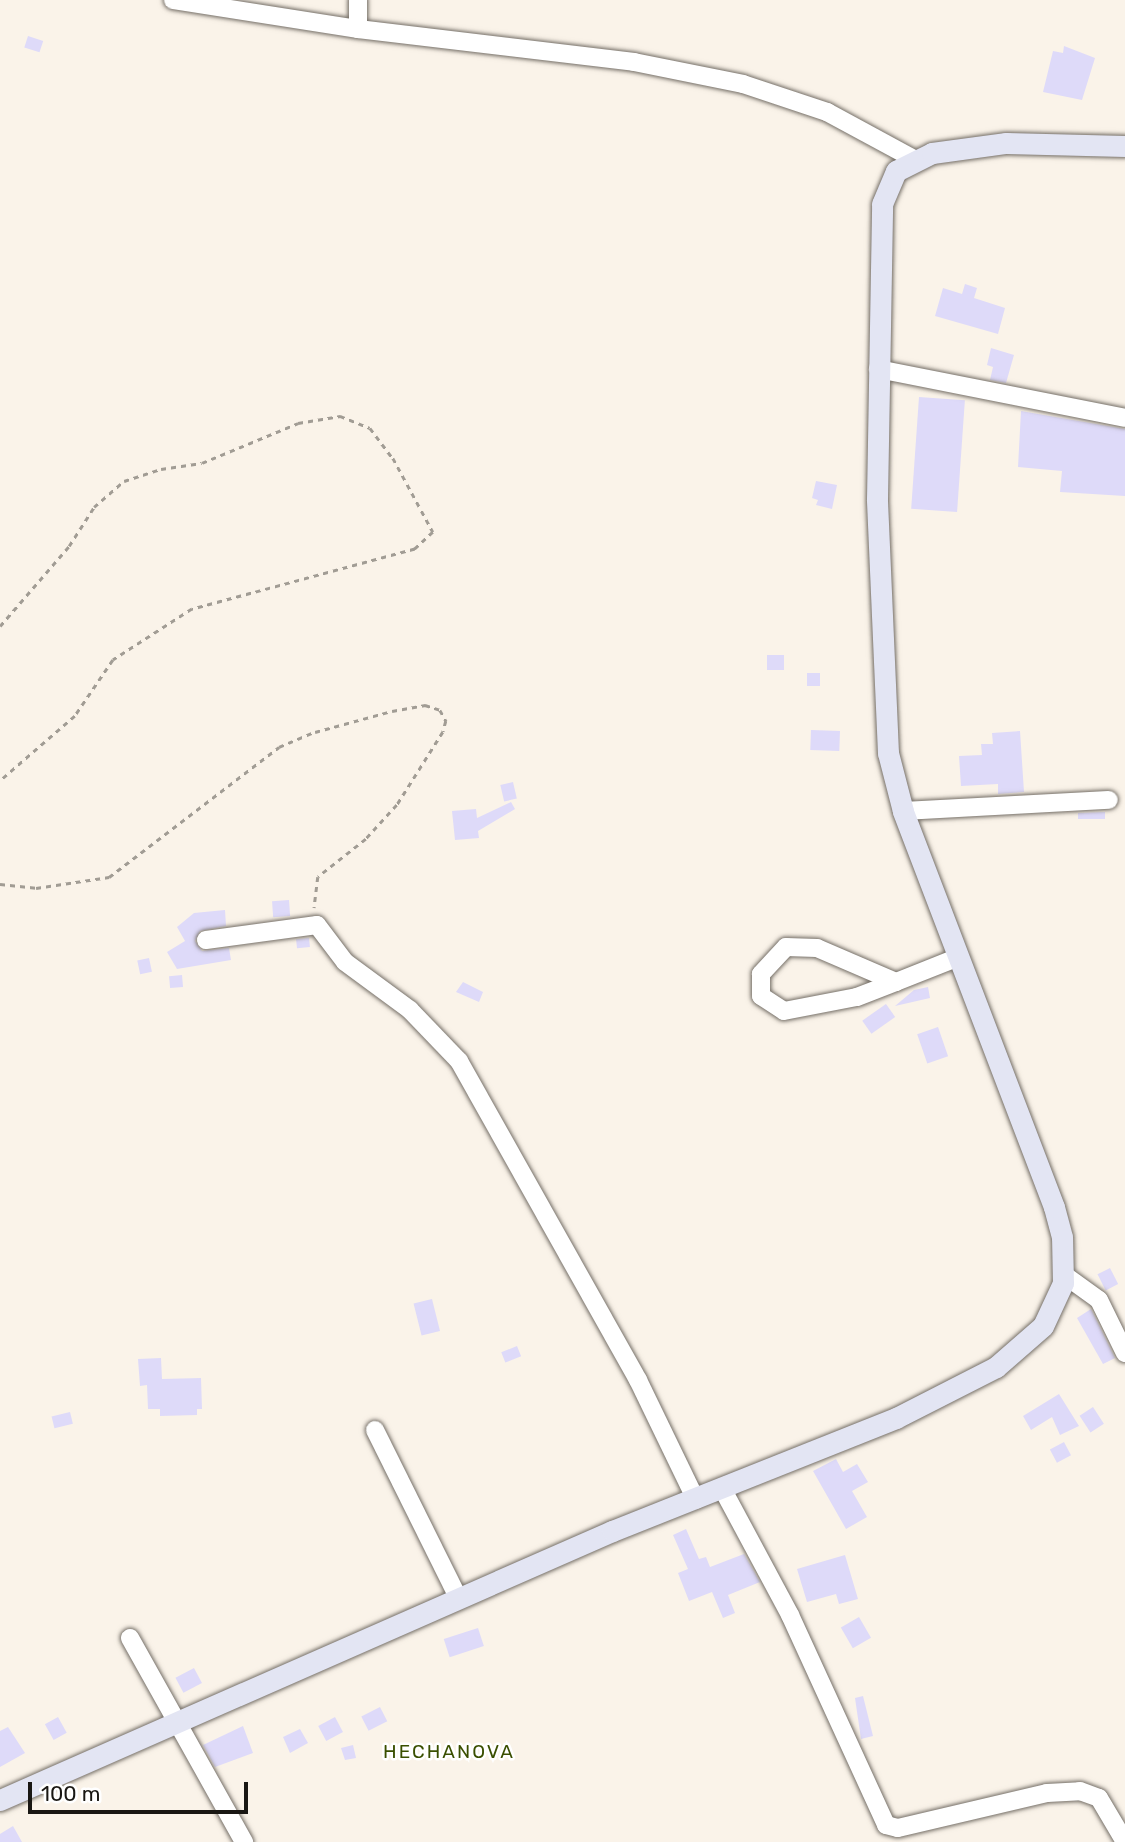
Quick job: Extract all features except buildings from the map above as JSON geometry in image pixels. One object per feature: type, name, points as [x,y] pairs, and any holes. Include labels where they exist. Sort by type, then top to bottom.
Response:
[{"type":"main road","points":[[0,1800],[458,1597],[896,1418],[996,1367],[1043,1326],[1056,1301],[1063,1274],[1062,1237],[1054,1207],[903,811],[884,713],[877,499],[882,204],[896,171],[914,159],[1006,143],[1125,146]]},
{"type":"street","points":[[173,0],[358,29],[634,62],[743,84],[827,112],[914,159]]},
{"type":"street","points":[[358,0],[358,29]]},
{"type":"street","points":[[878,369],[1125,418]]},
{"type":"street","points":[[903,811],[1109,800]]},
{"type":"street","points":[[206,940],[317,925],[345,962],[410,1010],[459,1061],[638,1380],[696,1500]]},
{"type":"street","points":[[896,982],[817,948],[786,947],[761,974],[761,996],[784,1012],[858,997],[896,982],[959,957]]},
{"type":"street","points":[[1063,1274],[1099,1300],[1125,1353]]},
{"type":"street","points":[[375,1430],[458,1597]]},
{"type":"street","points":[[723,1490],[774,1583],[886,1825],[898,1828],[1047,1793],[1080,1791],[1099,1798],[1125,1842]]},
{"type":"street","points":[[130,1638],[244,1842]]},
{"type":"path","points":[[0,626],[69,546],[94,508],[124,481],[161,469],[202,463],[298,423],[340,416],[370,428],[393,458],[433,532],[415,549],[192,609],[113,660],[75,716],[0,781]]},
{"type":"path","points":[[0,884],[36,888],[109,877],[279,747],[392,711],[425,705],[440,710],[446,721],[443,732],[397,805],[366,839],[318,877],[313,898],[317,925]]},
{"type":"district","name":"HECHANOVA","points":[[449,1752]]}]
